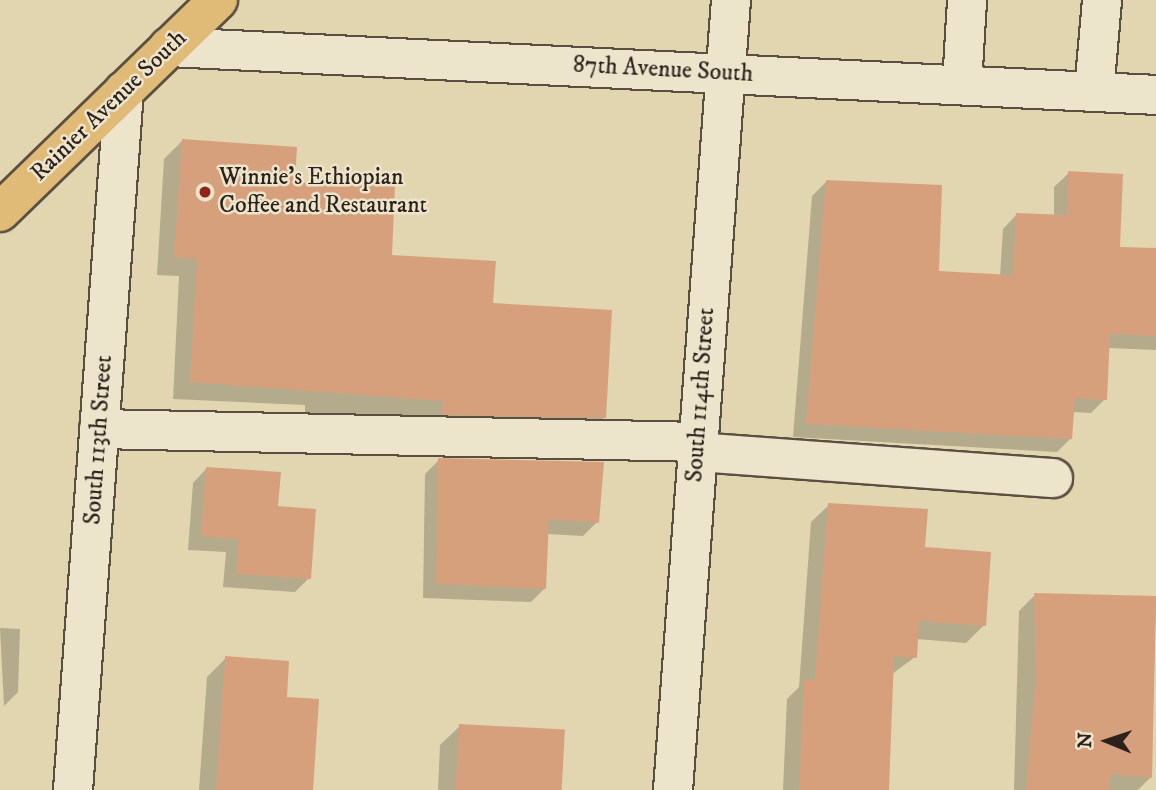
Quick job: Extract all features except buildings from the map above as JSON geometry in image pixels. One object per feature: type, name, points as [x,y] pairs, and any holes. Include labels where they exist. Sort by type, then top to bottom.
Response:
[{"type":"main road","name":"Rainier Avenue South","points":[[0,212],[218,0]]},
{"type":"street","name":"South 114th Street","points":[[673,790],[731,0]]},
{"type":"street","points":[[962,85],[967,0]]},
{"type":"street","points":[[1094,92],[1102,0]]},
{"type":"street","name":"87th Avenue South","points":[[169,47],[1156,95]]},
{"type":"street","name":"South 113th Street","points":[[73,790],[124,91]]},
{"type":"street","points":[[99,429],[697,447],[1053,478]]},
{"type":"place","name":"Winnie's Ethiopian Coffee and Restaurant","points":[[205,192]]}]
